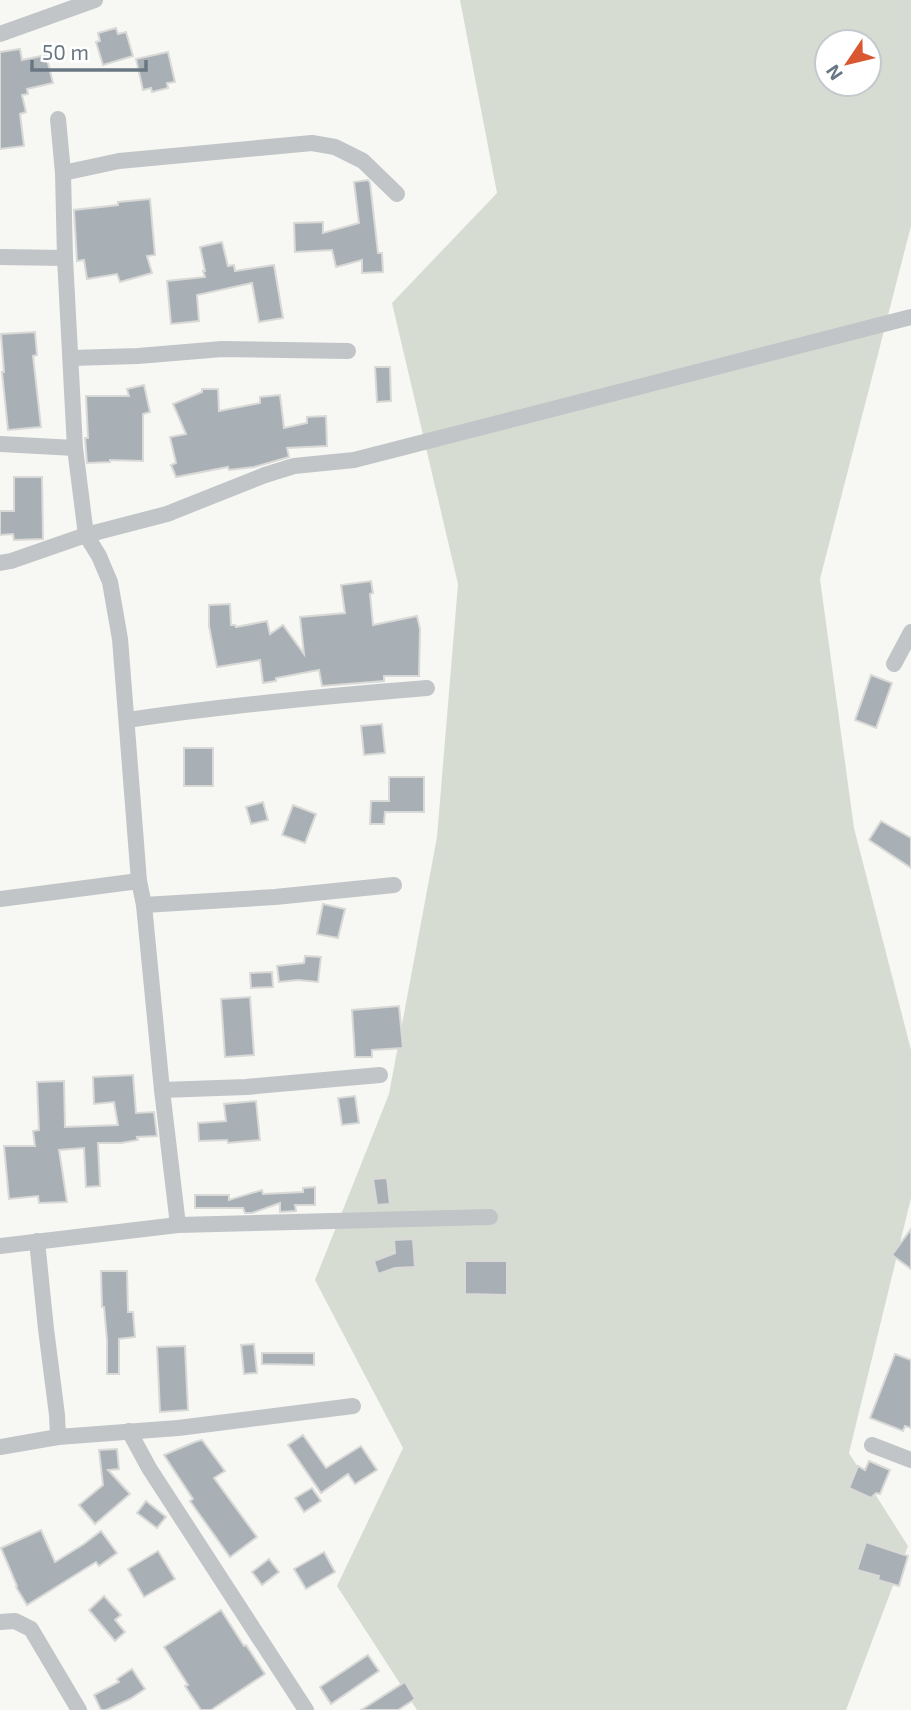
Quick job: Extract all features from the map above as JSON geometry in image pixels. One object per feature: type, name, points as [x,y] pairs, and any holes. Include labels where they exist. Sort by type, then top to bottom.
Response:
[{"type":"street","points":[[0,34],[95,0]]},
{"type":"street","points":[[58,120],[63,173],[75,448],[86,535],[110,582],[120,639],[139,881],[144,905],[178,1225]]},
{"type":"street","points":[[63,173],[119,161],[312,143],[335,147],[363,161],[397,194]]},
{"type":"street","points":[[0,257],[65,258]]},
{"type":"street","points":[[0,563],[86,535],[167,514],[294,466],[354,460],[911,317]]},
{"type":"street","points":[[71,358],[222,349],[348,351]]},
{"type":"street","points":[[0,444],[75,448]]},
{"type":"street","points":[[894,664],[911,632]]},
{"type":"street","points":[[128,720],[299,698],[427,688]]},
{"type":"street","points":[[0,899],[139,881]]},
{"type":"street","points":[[144,905],[275,897],[394,885]]},
{"type":"street","points":[[162,1090],[246,1087],[380,1075]]},
{"type":"street","points":[[0,1246],[178,1225],[490,1217]]},
{"type":"street","points":[[37,1241],[58,1437]]},
{"type":"street","points":[[0,1447],[58,1437],[178,1428],[353,1406]]},
{"type":"street","points":[[130,1431],[149,1468],[306,1710]]},
{"type":"street","points":[[872,1445],[911,1460]]},
{"type":"street","points":[[0,1622],[15,1621],[31,1629],[79,1710]]},
{"type":"shaded area","points":[[460,0],[911,0],[911,226],[820,579],[854,828],[911,1050],[911,1198],[849,1453],[908,1546],[846,1710],[417,1710],[337,1586],[403,1448],[315,1280],[389,1094],[437,837],[458,584],[392,303],[497,193]]},
{"type":"building","points":[[116,28],[118,34],[126,32],[133,56],[103,65],[96,42],[100,41],[98,33]]},
{"type":"building","points":[[20,49],[22,60],[46,55],[53,83],[27,89],[28,94],[22,95],[26,112],[20,114],[24,146],[0,149],[0,52]]},
{"type":"building","points":[[168,52],[175,82],[167,83],[168,88],[152,92],[151,88],[143,90],[136,59]]},
{"type":"building","points":[[368,180],[383,272],[362,273],[362,260],[336,267],[332,250],[295,252],[294,223],[323,222],[323,233],[359,223],[354,182]]},
{"type":"building","points":[[150,199],[155,255],[147,256],[152,273],[120,282],[117,274],[87,279],[84,260],[77,261],[74,210]]},
{"type":"building","points":[[222,242],[228,266],[234,265],[235,271],[274,265],[283,318],[259,322],[252,283],[197,295],[199,321],[171,324],[167,281],[205,277],[200,247]]},
{"type":"building","points":[[35,332],[37,355],[33,356],[41,427],[8,430],[1,334]]},
{"type":"building","points":[[375,367],[390,367],[391,401],[377,402]]},
{"type":"building","points":[[144,385],[150,412],[143,414],[143,461],[110,460],[87,463],[86,396],[129,396],[127,389]]},
{"type":"building","points":[[202,389],[218,389],[219,411],[260,403],[260,397],[280,395],[284,428],[307,423],[307,417],[326,416],[327,446],[287,448],[289,457],[254,467],[229,470],[228,467],[176,477],[171,465],[176,463],[170,437],[186,434],[173,404],[202,392]]},
{"type":"building","points":[[14,477],[42,477],[43,539],[14,540],[13,534],[0,535],[0,511],[14,511]]},
{"type":"building","points":[[371,581],[373,625],[417,616],[420,629],[419,676],[384,676],[384,681],[322,686],[319,670],[263,683],[260,660],[217,667],[209,626],[209,605],[230,604],[231,625],[236,627],[267,621],[270,634],[283,625],[304,654],[300,617],[345,613],[341,585]]},
{"type":"building","points":[[871,675],[892,683],[876,728],[855,720]]},
{"type":"building","points":[[382,724],[385,753],[364,755],[361,726]]},
{"type":"building","points":[[184,748],[213,748],[213,786],[184,786]]},
{"type":"building","points":[[389,777],[424,777],[424,812],[385,812],[384,824],[370,824],[371,801],[389,801]]},
{"type":"building","points":[[263,802],[268,820],[251,824],[246,807]]},
{"type":"building","points":[[293,805],[316,814],[305,843],[282,835]]},
{"type":"building","points":[[881,821],[911,838],[911,868],[869,840]]},
{"type":"building","points":[[323,904],[345,909],[338,938],[317,934]]},
{"type":"building","points":[[305,956],[321,957],[318,982],[279,982],[277,966],[304,963]]},
{"type":"building","points":[[272,972],[273,987],[251,988],[250,973]]},
{"type":"building","points":[[250,997],[254,1055],[225,1057],[221,999]]},
{"type":"building","points":[[399,1006],[403,1048],[372,1050],[372,1057],[355,1057],[352,1010]]},
{"type":"building","points":[[133,1075],[136,1113],[154,1112],[157,1136],[137,1137],[138,1140],[121,1143],[98,1143],[100,1186],[86,1187],[84,1148],[59,1150],[67,1202],[39,1203],[38,1196],[9,1199],[4,1146],[35,1146],[33,1131],[39,1130],[37,1082],[64,1081],[65,1127],[118,1125],[114,1102],[94,1104],[93,1077]]},
{"type":"building","points":[[355,1096],[359,1123],[342,1125],[338,1098]]},
{"type":"building","points":[[256,1101],[260,1140],[228,1143],[227,1140],[199,1141],[198,1123],[226,1121],[224,1104]]},
{"type":"building","points":[[387,1178],[390,1204],[377,1205],[373,1179]]},
{"type":"building","points":[[315,1187],[315,1205],[295,1205],[296,1211],[280,1212],[280,1203],[252,1213],[245,1213],[243,1208],[195,1208],[195,1195],[229,1195],[229,1200],[262,1190],[263,1194],[303,1192],[303,1188]]},
{"type":"building","points":[[911,1229],[911,1269],[892,1255]]},
{"type":"building","points":[[413,1239],[415,1267],[395,1268],[378,1274],[374,1261],[395,1253],[394,1240]]},
{"type":"building","points":[[465,1261],[507,1261],[507,1295],[465,1294]]},
{"type":"building","points":[[101,1271],[127,1271],[128,1312],[133,1312],[135,1337],[119,1339],[119,1374],[107,1374]]},
{"type":"building","points":[[254,1344],[257,1373],[244,1374],[241,1345]]},
{"type":"building","points":[[185,1346],[188,1410],[160,1412],[157,1347]]},
{"type":"building","points":[[262,1353],[314,1353],[314,1365],[262,1364]]},
{"type":"building","points":[[895,1354],[911,1360],[911,1428],[905,1426],[903,1431],[870,1418]]},
{"type":"building","points":[[303,1435],[326,1468],[361,1446],[377,1470],[355,1484],[348,1474],[321,1493],[288,1445]]},
{"type":"building","points":[[202,1440],[225,1471],[214,1478],[257,1537],[230,1557],[190,1501],[193,1499],[164,1455]]},
{"type":"building","points":[[117,1449],[119,1469],[108,1470],[130,1494],[95,1524],[79,1505],[103,1485],[99,1450]]},
{"type":"building","points":[[869,1461],[890,1470],[880,1494],[876,1493],[871,1498],[849,1488],[858,1466],[865,1470]]},
{"type":"building","points":[[312,1488],[321,1501],[304,1512],[295,1498]]},
{"type":"building","points":[[146,1501],[166,1517],[157,1528],[137,1513]]},
{"type":"building","points":[[41,1530],[55,1562],[101,1531],[117,1553],[99,1566],[96,1562],[27,1605],[16,1587],[1,1548]]},
{"type":"building","points":[[866,1542],[908,1556],[899,1586],[878,1580],[879,1576],[857,1570]]},
{"type":"building","points":[[158,1551],[175,1579],[144,1597],[128,1569]]},
{"type":"building","points":[[324,1552],[335,1572],[306,1589],[294,1569]]},
{"type":"building","points":[[269,1559],[279,1572],[262,1585],[252,1572]]},
{"type":"building","points":[[104,1596],[121,1615],[115,1620],[125,1632],[115,1641],[89,1610]]},
{"type":"building","points":[[221,1610],[265,1674],[211,1710],[201,1710],[164,1647]]},
{"type":"building","points":[[368,1655],[379,1671],[331,1704],[320,1687]]},
{"type":"building","points":[[132,1669],[145,1689],[130,1699],[101,1710],[94,1695],[119,1682],[117,1679]]},
{"type":"building","points":[[405,1682],[415,1699],[398,1710],[361,1710]]}]
